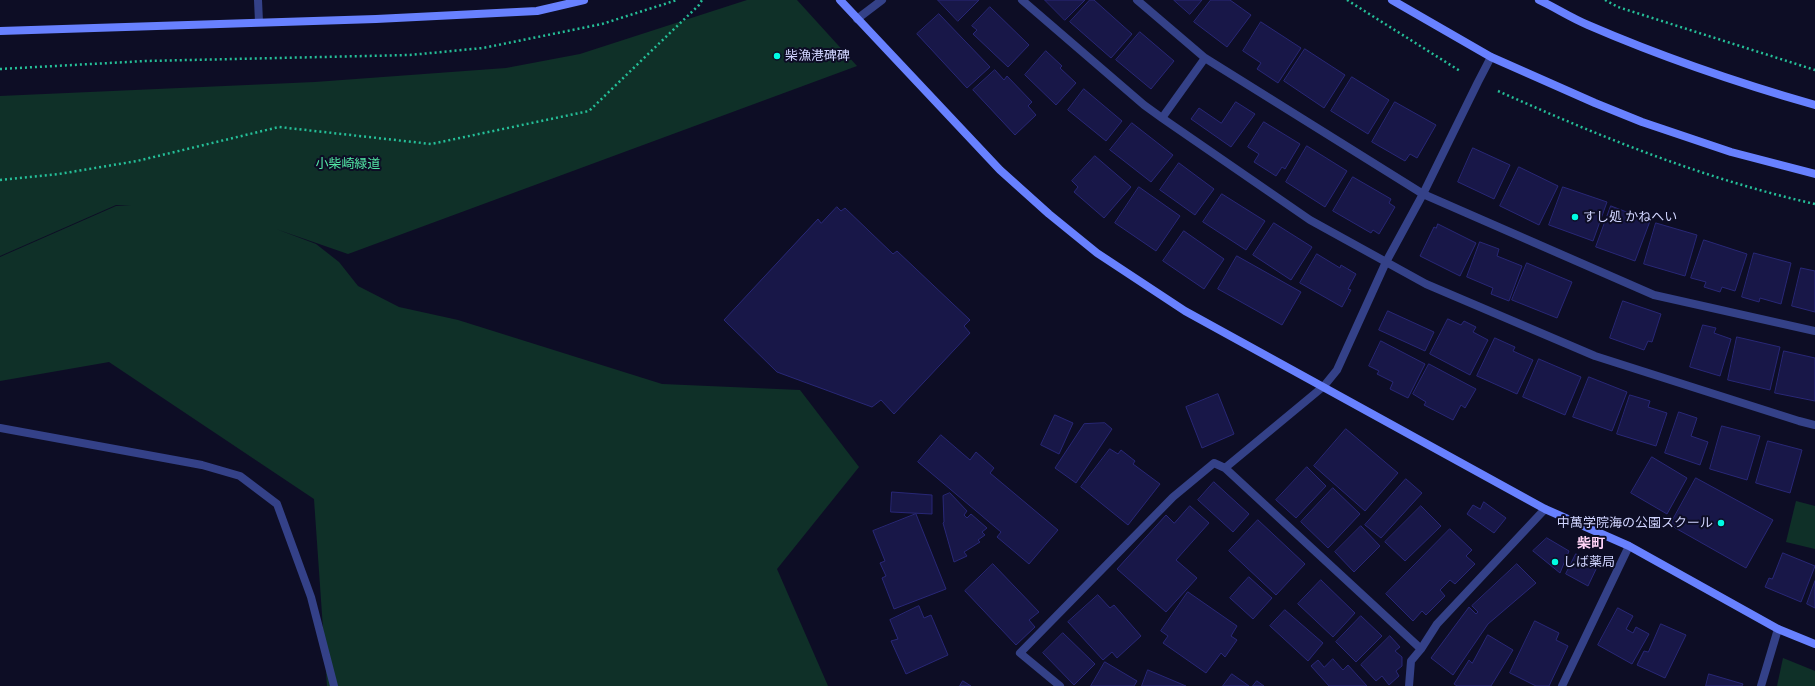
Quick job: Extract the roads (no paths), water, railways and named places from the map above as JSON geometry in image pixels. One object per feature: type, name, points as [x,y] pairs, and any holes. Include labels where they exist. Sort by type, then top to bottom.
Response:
[{"type":"street","points":[[258,0],[259,22]]},
{"type":"street","points":[[0,31],[376,19],[537,11],[584,0]]},
{"type":"street","points":[[840,0],[1000,170],[1049,214],[1097,253],[1185,311],[1324,386],[1545,509],[1629,546],[1778,629],[1815,644]]},
{"type":"street","points":[[857,18],[882,0]]},
{"type":"street","points":[[1022,0],[1162,118],[1310,220],[1426,284],[1595,356],[1815,425]]},
{"type":"street","points":[[1137,0],[1205,58],[1423,194],[1654,295],[1815,331]]},
{"type":"street","points":[[1392,0],[1491,57],[1642,122],[1731,152],[1815,174]]},
{"type":"street","points":[[1539,0],[1587,25],[1678,62],[1768,92],[1815,105]]},
{"type":"street","points":[[1225,468],[1324,386],[1337,370],[1386,262],[1423,194],[1491,57]]},
{"type":"street","points":[[1162,118],[1205,58]]},
{"type":"street","points":[[0,428],[202,465],[240,476],[277,504],[311,597],[334,686]]},
{"type":"street","points":[[1060,686],[1020,653],[1173,497],[1214,463],[1225,468],[1421,649]]},
{"type":"street","points":[[1408,686],[1411,661],[1421,649],[1437,624],[1545,509]]},
{"type":"street","points":[[1562,686],[1629,546]]},
{"type":"street","points":[[1761,686],[1778,629]]},
{"type":"place","name":"柴漁港碑碑","points":[[777,56]]},
{"type":"place","name":"すし処 かねへい","points":[[1575,217]]},
{"type":"place","name":"中萬学院海の公園スクール","points":[[1721,523]]},
{"type":"place","name":"しば薬局","points":[[1555,562]]},
{"type":"district","name":"柴町","points":[[1591,543]]},
{"type":"park label","name":"小柴崎緑道","points":[[348,164]]}]
